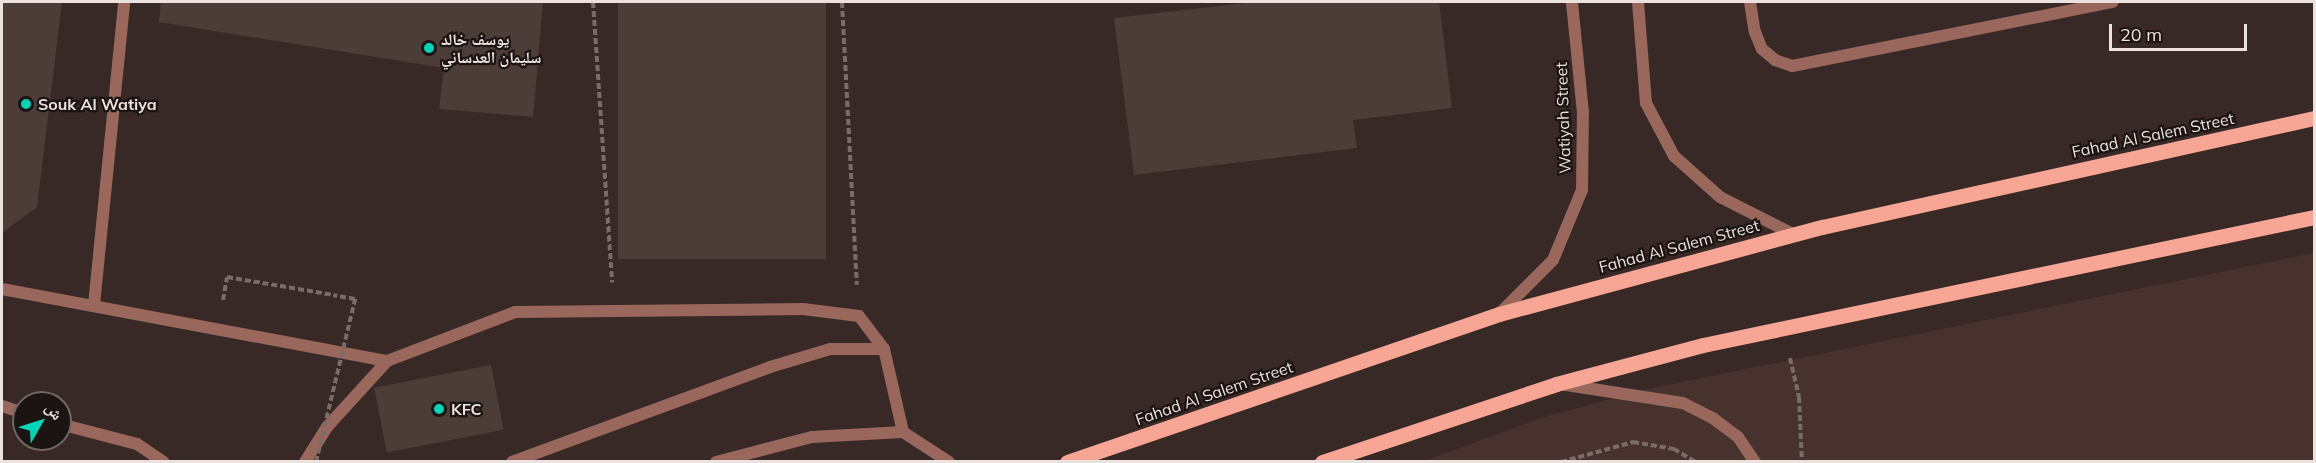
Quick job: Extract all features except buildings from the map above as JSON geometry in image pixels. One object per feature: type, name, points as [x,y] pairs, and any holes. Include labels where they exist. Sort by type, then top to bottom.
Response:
[{"type":"main road","name":"Fahad Al Salem Street","points":[[1067,462],[1499,314],[1793,234],[2314,118]]},
{"type":"main road","points":[[1322,462],[1556,384],[1780,328],[2314,217]]},
{"type":"street","points":[[94,305],[124,2]]},
{"type":"street","name":"Watiyah Street","points":[[1499,314],[1553,260],[1582,190],[1583,113],[1572,2]]},
{"type":"street","points":[[1638,2],[1646,103],[1674,156],[1720,197],[1793,234]]},
{"type":"street","points":[[1750,2],[1755,32],[1762,49],[1775,60],[1792,66],[2113,2]]},
{"type":"street","points":[[2,289],[387,361]]},
{"type":"street","points":[[305,462],[327,427],[387,361],[515,312],[803,309],[859,316],[884,349],[903,432]]},
{"type":"street","points":[[512,462],[770,367],[830,349],[884,349]]},
{"type":"street","points":[[1556,384],[1683,403],[1714,419],[1738,437],[1755,462]]},
{"type":"street","points":[[72,427],[137,444],[164,462]]},
{"type":"street","points":[[716,462],[812,437],[903,432],[949,462]]},
{"type":"path","points":[[593,2],[614,311]]},
{"type":"path","points":[[842,2],[859,316]]},
{"type":"path","points":[[227,277],[355,299],[316,462]]},
{"type":"path","points":[[1780,328],[1799,397],[1802,462]]},
{"type":"path","points":[[1561,462],[1633,442],[1674,449],[1696,462]]},
{"type":"shaded area","points":[[2314,253],[2314,461],[1421,462],[1541,418],[1643,390]]},
{"type":"place","name":"يوسف خالد سليمان العدساني","points":[[429,48]]},
{"type":"place","name":"Souk Al Watiya","points":[[26,104]]},
{"type":"place","name":"KFC","points":[[439,409]]}]
